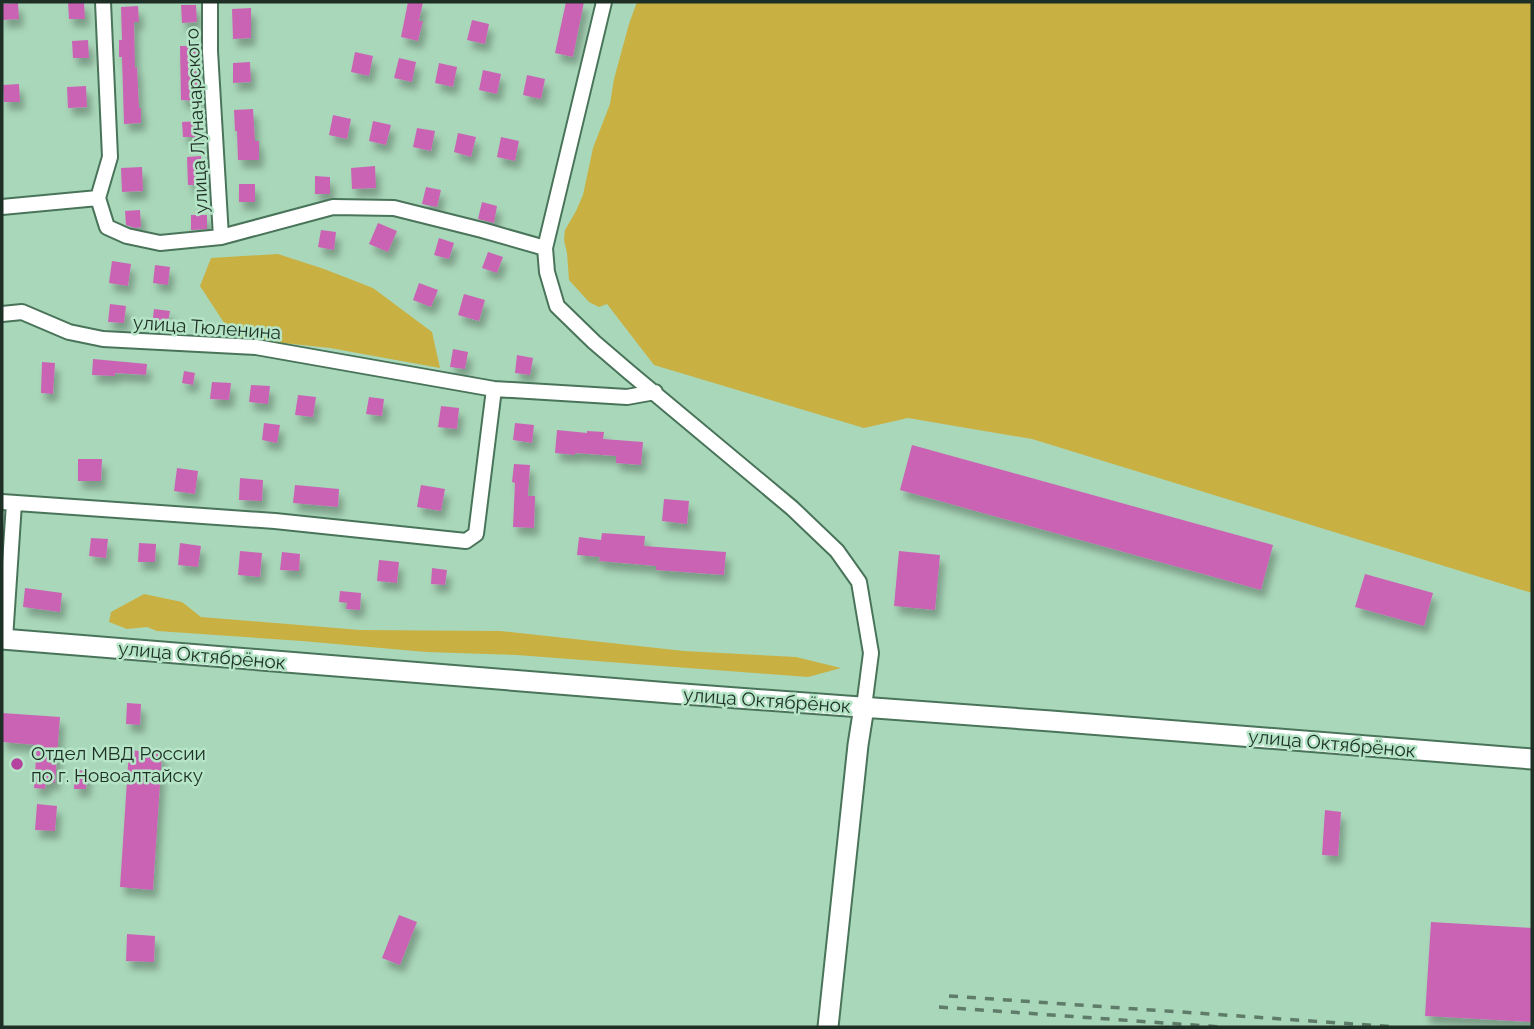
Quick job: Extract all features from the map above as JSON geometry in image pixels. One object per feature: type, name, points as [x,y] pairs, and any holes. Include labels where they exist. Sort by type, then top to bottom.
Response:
[{"type":"street","points":[[103,2],[110,157],[98,198],[107,227],[127,236],[160,243],[221,237],[333,207],[394,208],[545,248]]},
{"type":"street","name":"улица Луначарского","points":[[210,2],[210,51],[221,237]]},
{"type":"street","points":[[604,2],[545,248],[547,272],[557,306],[594,342],[792,508],[837,551],[859,582],[871,653],[858,745],[828,1027]]},
{"type":"street","points":[[2,207],[98,198]]},
{"type":"street","name":"улица Тюленина","points":[[2,314],[22,312],[69,332],[103,339],[256,347],[494,389],[627,397],[655,392]]},
{"type":"street","points":[[3,639],[8,502],[275,521],[466,541],[476,534],[494,389]]},
{"type":"street","name":"улица Октябрёнок","points":[[3,639],[1532,759]]},
{"type":"shaded area","points":[[637,2],[1532,2],[1532,593],[1032,439],[908,418],[864,428],[654,365],[607,304],[599,307],[589,302],[569,280],[564,240],[565,230],[583,195],[593,148],[610,104],[614,79]]},
{"type":"shaded area","points":[[278,254],[373,288],[432,332],[440,368],[330,348],[234,338],[200,286],[211,258]]},
{"type":"shaded area","points":[[144,594],[182,602],[201,617],[360,630],[500,631],[684,651],[796,657],[841,668],[808,677],[517,655],[426,652],[157,631],[147,627],[127,629],[109,622],[111,612]]},
{"type":"building","points":[[68,2],[84,2],[85,19],[69,19]]},
{"type":"building","points":[[408,2],[423,2],[419,21],[423,21],[418,41],[401,37]]},
{"type":"building","points":[[566,2],[584,2],[573,57],[555,53]]},
{"type":"building","points":[[18,3],[19,19],[2,20],[2,4]]},
{"type":"building","points":[[181,5],[196,5],[197,22],[182,23]]},
{"type":"building","points":[[138,6],[139,22],[134,22],[135,68],[137,67],[141,123],[124,124],[122,57],[119,57],[119,40],[122,40],[121,7]]},
{"type":"building","points":[[251,8],[251,38],[233,39],[232,9]]},
{"type":"building","points":[[472,20],[489,24],[485,44],[467,40]]},
{"type":"building","points":[[88,40],[89,58],[73,58],[72,41]]},
{"type":"building","points":[[180,46],[196,46],[199,101],[181,100]]},
{"type":"building","points":[[355,52],[373,56],[369,76],[351,72]]},
{"type":"building","points":[[399,58],[416,62],[412,82],[394,78]]},
{"type":"building","points":[[250,62],[251,82],[233,83],[233,63]]},
{"type":"building","points":[[439,63],[457,67],[453,87],[435,83]]},
{"type":"building","points":[[483,70],[501,74],[497,94],[479,90]]},
{"type":"building","points":[[527,75],[545,79],[541,99],[523,95]]},
{"type":"building","points":[[19,84],[20,102],[4,102],[3,85]]},
{"type":"building","points":[[86,86],[87,107],[68,108],[67,87]]},
{"type":"building","points":[[253,109],[255,141],[259,141],[259,160],[238,160],[234,110]]},
{"type":"building","points":[[333,115],[351,119],[347,139],[329,135]]},
{"type":"building","points":[[199,121],[200,137],[183,137],[182,122]]},
{"type":"building","points":[[373,121],[391,125],[386,145],[369,141]]},
{"type":"building","points":[[417,128],[435,131],[431,151],[413,147]]},
{"type":"building","points":[[458,133],[476,137],[471,157],[454,152]]},
{"type":"building","points":[[501,137],[519,141],[515,161],[497,157]]},
{"type":"building","points":[[201,156],[202,185],[188,185],[187,157]]},
{"type":"building","points":[[375,166],[376,188],[352,189],[351,168]]},
{"type":"building","points":[[142,167],[143,191],[122,192],[121,168]]},
{"type":"building","points":[[315,176],[330,177],[330,194],[315,194]]},
{"type":"building","points":[[239,184],[255,184],[255,202],[239,202]]},
{"type":"building","points":[[426,187],[441,190],[437,207],[422,204]]},
{"type":"building","points":[[482,202],[497,206],[494,223],[478,219]]},
{"type":"building","points":[[140,210],[141,227],[126,225],[125,211]]},
{"type":"building","points":[[191,215],[207,215],[207,229],[191,230]]},
{"type":"building","points":[[378,223],[397,231],[388,252],[369,244]]},
{"type":"building","points":[[321,230],[336,232],[334,250],[318,247]]},
{"type":"building","points":[[439,238],[454,243],[449,259],[434,255]]},
{"type":"building","points":[[488,252],[503,257],[497,273],[482,268]]},
{"type":"building","points":[[112,261],[131,264],[128,286],[109,283]]},
{"type":"building","points":[[155,265],[170,267],[168,285],[153,283]]},
{"type":"building","points":[[419,283],[438,290],[431,307],[413,300]]},
{"type":"building","points":[[464,294],[485,300],[479,321],[458,315]]},
{"type":"building","points":[[110,304],[126,306],[124,323],[108,322]]},
{"type":"building","points":[[154,309],[170,311],[167,328],[152,326]]},
{"type":"building","points":[[453,349],[468,352],[465,369],[450,367]]},
{"type":"building","points":[[517,355],[533,358],[530,375],[515,373]]},
{"type":"building","points":[[93,359],[147,364],[146,375],[92,375]]},
{"type":"building","points":[[42,362],[55,363],[53,394],[41,393]]},
{"type":"building","points":[[184,371],[195,373],[193,385],[182,383]]},
{"type":"building","points":[[212,382],[231,383],[229,400],[210,399]]},
{"type":"building","points":[[251,385],[270,386],[268,404],[249,402]]},
{"type":"building","points":[[298,395],[316,397],[313,417],[295,415]]},
{"type":"building","points":[[369,397],[384,399],[382,416],[366,414]]},
{"type":"building","points":[[441,406],[459,408],[457,429],[438,427]]},
{"type":"building","points":[[264,423],[280,425],[277,443],[262,440]]},
{"type":"building","points":[[515,423],[534,425],[532,443],[513,440]]},
{"type":"building","points":[[557,430],[604,432],[603,439],[643,442],[641,465],[616,463],[616,456],[555,453]]},
{"type":"building","points":[[912,445],[1273,545],[1261,590],[900,490]]},
{"type":"building","points":[[78,459],[102,459],[101,481],[78,481]]},
{"type":"building","points":[[514,464],[530,465],[528,496],[535,496],[534,528],[513,527]]},
{"type":"building","points":[[177,468],[198,471],[195,494],[174,491]]},
{"type":"building","points":[[240,478],[263,480],[262,501],[239,500]]},
{"type":"building","points":[[295,485],[339,489],[338,507],[293,503]]},
{"type":"building","points":[[421,485],[445,489],[441,511],[417,507]]},
{"type":"building","points":[[664,499],[689,501],[687,524],[662,521]]},
{"type":"building","points":[[602,533],[645,536],[644,546],[726,552],[724,575],[656,570],[656,566],[599,561],[600,557],[577,555],[579,537],[601,540]]},
{"type":"building","points":[[91,538],[108,539],[106,558],[89,556]]},
{"type":"building","points":[[139,543],[156,544],[155,562],[138,562]]},
{"type":"building","points":[[180,543],[201,546],[198,567],[178,565]]},
{"type":"building","points":[[240,551],[262,553],[260,577],[238,575]]},
{"type":"building","points":[[899,551],[940,555],[935,610],[894,606]]},
{"type":"building","points":[[282,552],[300,554],[299,571],[280,570]]},
{"type":"building","points":[[379,560],[399,562],[397,583],[377,581]]},
{"type":"building","points":[[432,568],[447,570],[445,585],[431,584]]},
{"type":"building","points":[[1365,574],[1433,593],[1424,626],[1355,607]]},
{"type":"building","points":[[25,588],[62,593],[60,612],[23,607]]},
{"type":"building","points":[[340,591],[361,593],[360,610],[346,609],[347,603],[339,602]]},
{"type":"building","points":[[127,703],[141,704],[140,725],[126,724]]},
{"type":"building","points":[[2,713],[60,717],[55,783],[46,782],[45,789],[34,788],[37,745],[2,742]]},
{"type":"building","points":[[129,750],[162,753],[153,890],[120,887]]},
{"type":"building","points":[[75,770],[87,771],[86,789],[74,789]]},
{"type":"building","points":[[37,804],[57,806],[55,831],[35,830]]},
{"type":"building","points":[[1325,810],[1341,812],[1338,856],[1322,855]]},
{"type":"building","points":[[399,915],[417,922],[400,965],[382,958]]},
{"type":"building","points":[[1431,922],[1532,928],[1532,1022],[1425,1016]]},
{"type":"building","points":[[127,934],[155,936],[154,962],[126,961]]},
{"type":"railway","points":[[949,996],[1398,1027]]},
{"type":"railway","points":[[939,1007],[1221,1027]]},
{"type":"place","name":"Отдел МВД России по г. Новоалтайску","points":[[17,764]]}]
